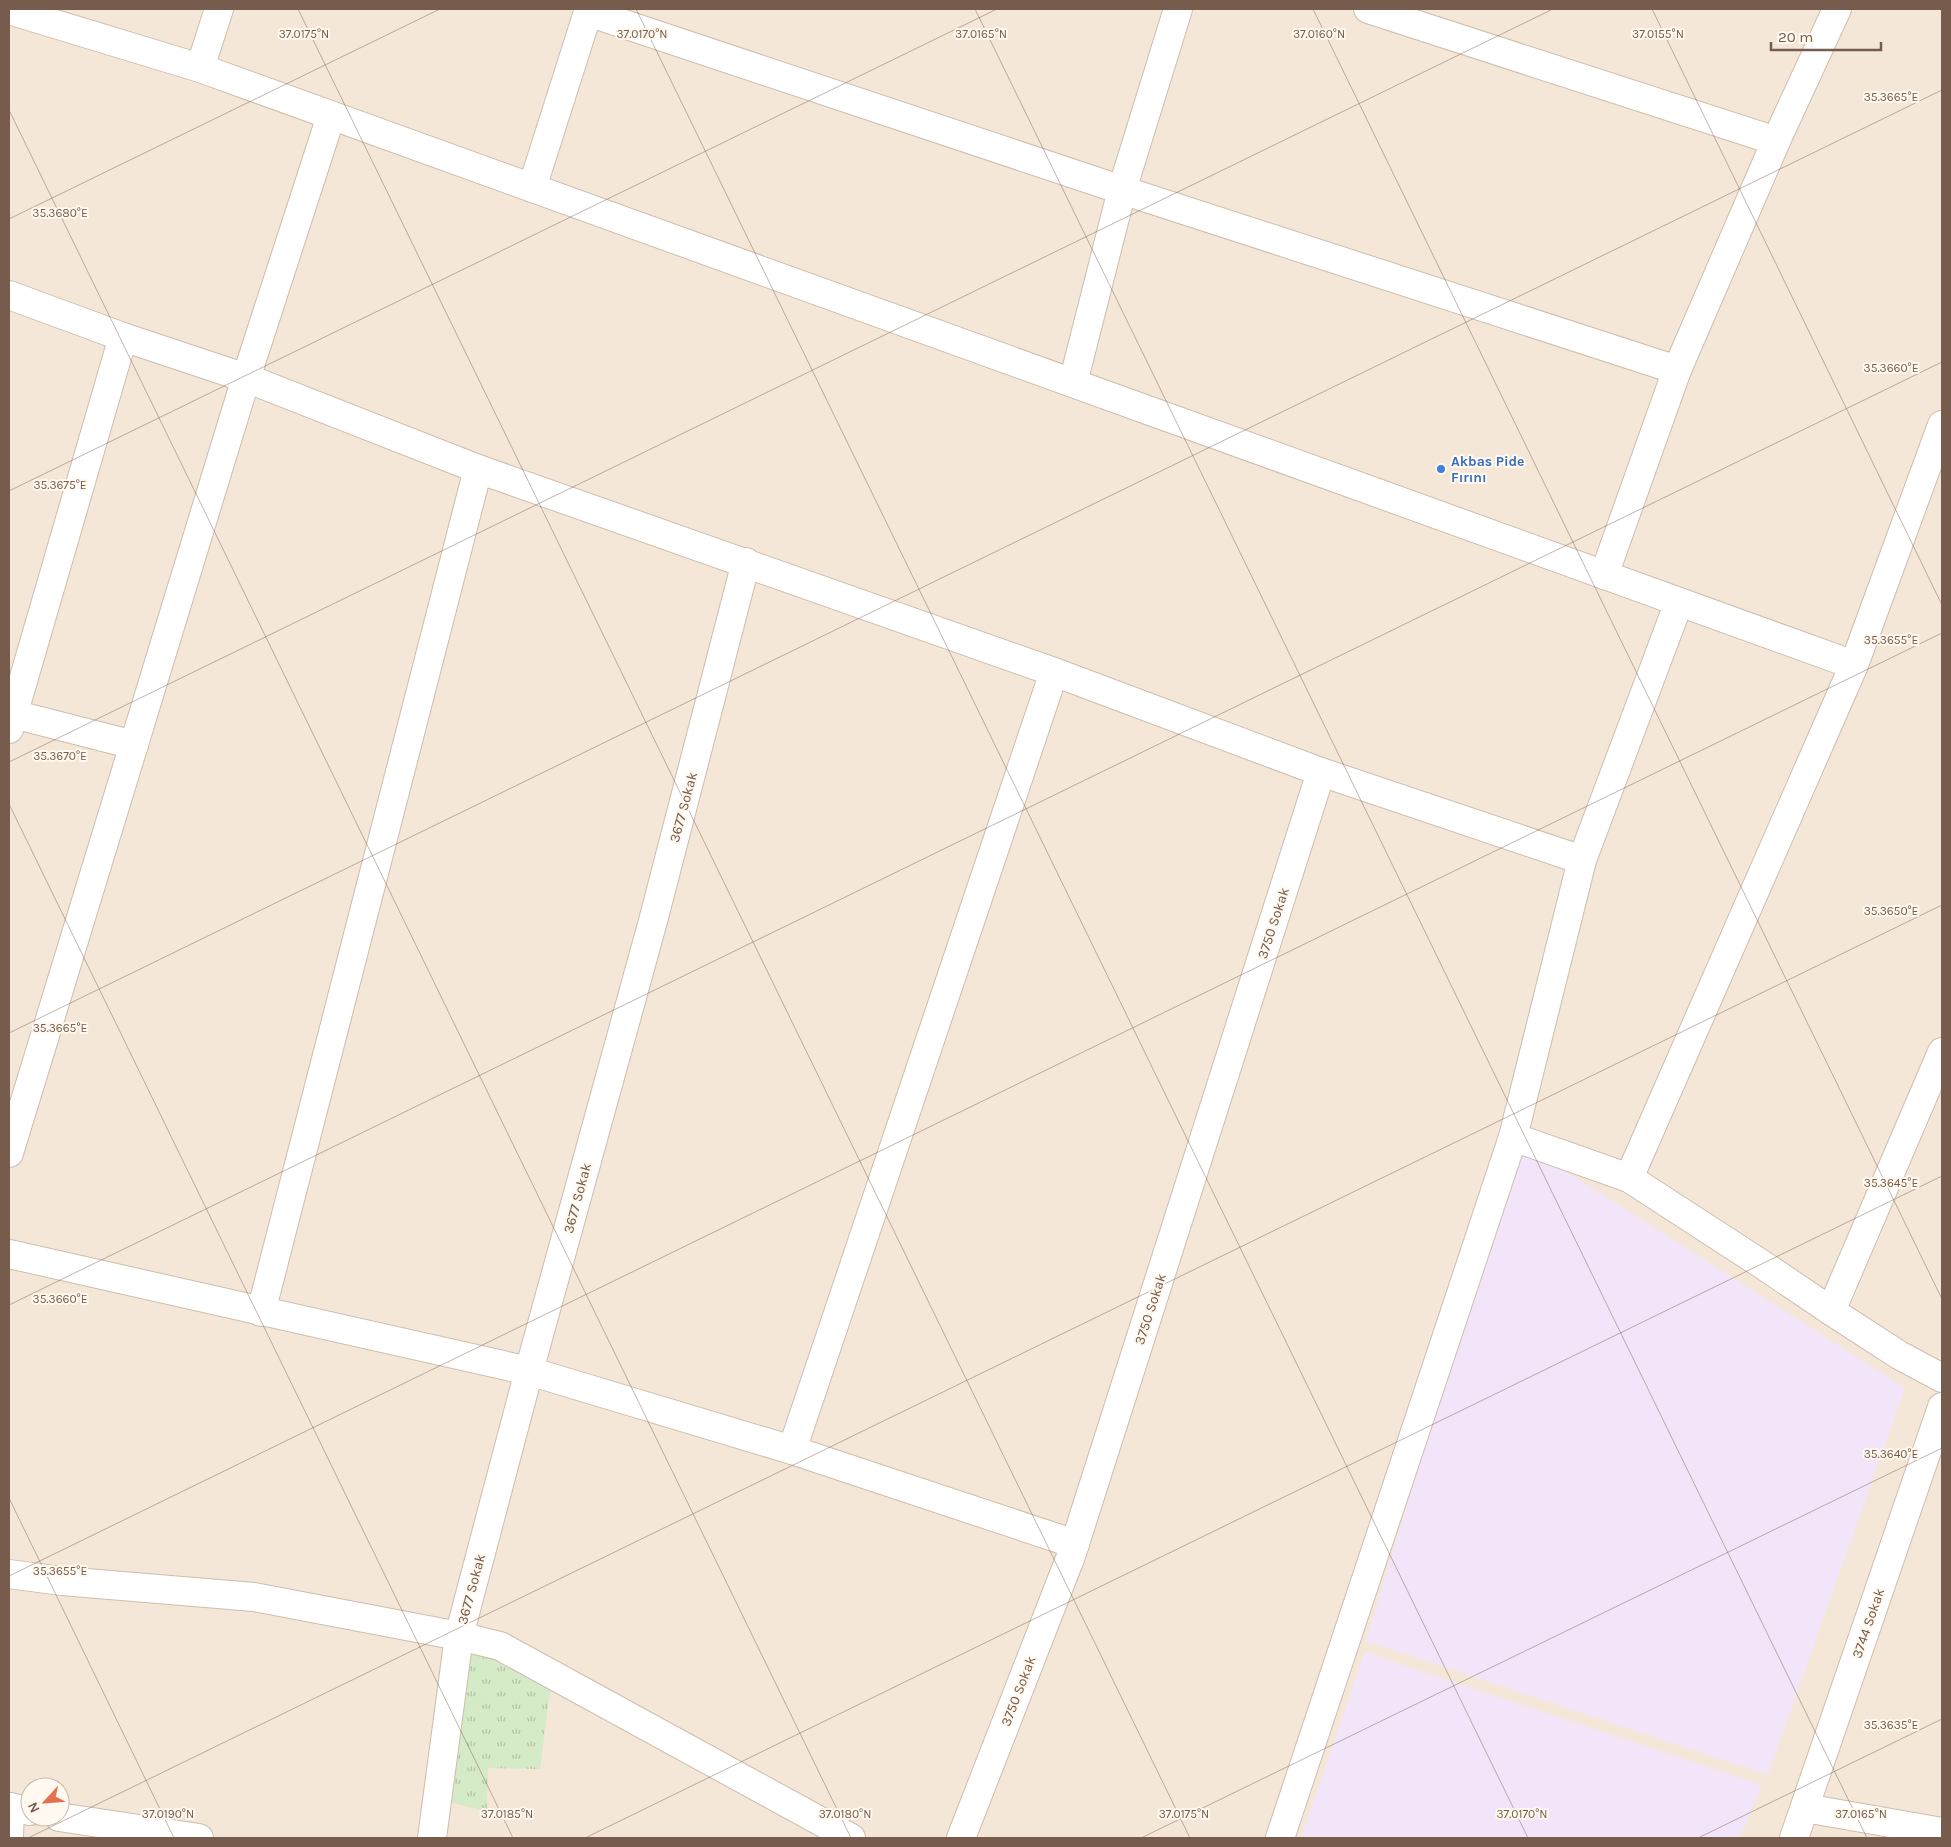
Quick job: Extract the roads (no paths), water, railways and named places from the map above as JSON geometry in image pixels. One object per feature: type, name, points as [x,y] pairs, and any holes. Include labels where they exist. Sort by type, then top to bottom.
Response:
[{"type":"street","points":[[200,68],[219,9]]},
{"type":"street","points":[[1073,383],[1122,190],[1178,9]]},
{"type":"street","points":[[1368,9],[1776,141]]},
{"type":"street","points":[[1604,575],[1678,370],[1776,141],[1837,9]]},
{"type":"street","points":[[9,10],[200,68],[1854,664]]},
{"type":"street","points":[[532,188],[588,10],[1122,190],[1678,370]]},
{"type":"street","points":[[9,1153],[246,378],[331,116]]},
{"type":"street","points":[[9,295],[122,337],[246,378],[478,469],[1054,672],[1321,772],[1582,860]]},
{"type":"street","points":[[122,337],[10,719],[134,745]]},
{"type":"street","points":[[1630,1178],[1854,664],[1940,437]]},
{"type":"street","points":[[261,1312],[478,469]]},
{"type":"street","name":"3677 Sokak","points":[[432,1838],[459,1636],[529,1371],[653,921],[746,562]]},
{"type":"street","points":[[1280,1838],[1513,1137],[1582,860],[1679,602]]},
{"type":"street","points":[[792,1450],[1054,672]]},
{"type":"street","name":"3750 Sokak","points":[[960,1838],[1075,1544],[1321,772]]},
{"type":"street","points":[[1831,1312],[1942,1052]]},
{"type":"street","points":[[1513,1137],[1630,1178],[1831,1312],[1899,1355],[1942,1378]]},
{"type":"street","points":[[9,1254],[529,1371],[792,1450],[1075,1544]]},
{"type":"street","name":"3744 Sokak","points":[[1794,1838],[1942,1407]]},
{"type":"street","points":[[9,1574],[62,1581],[254,1597],[459,1636],[500,1646],[851,1838]]},
{"type":"street","points":[[9,1838],[16,1808]]},
{"type":"street","points":[[1805,1808],[1942,1832]]},
{"type":"street","points":[[70,1819],[199,1838]]},
{"type":"place","name":"Akbas Pide Fırını","points":[[1441,469]]}]
